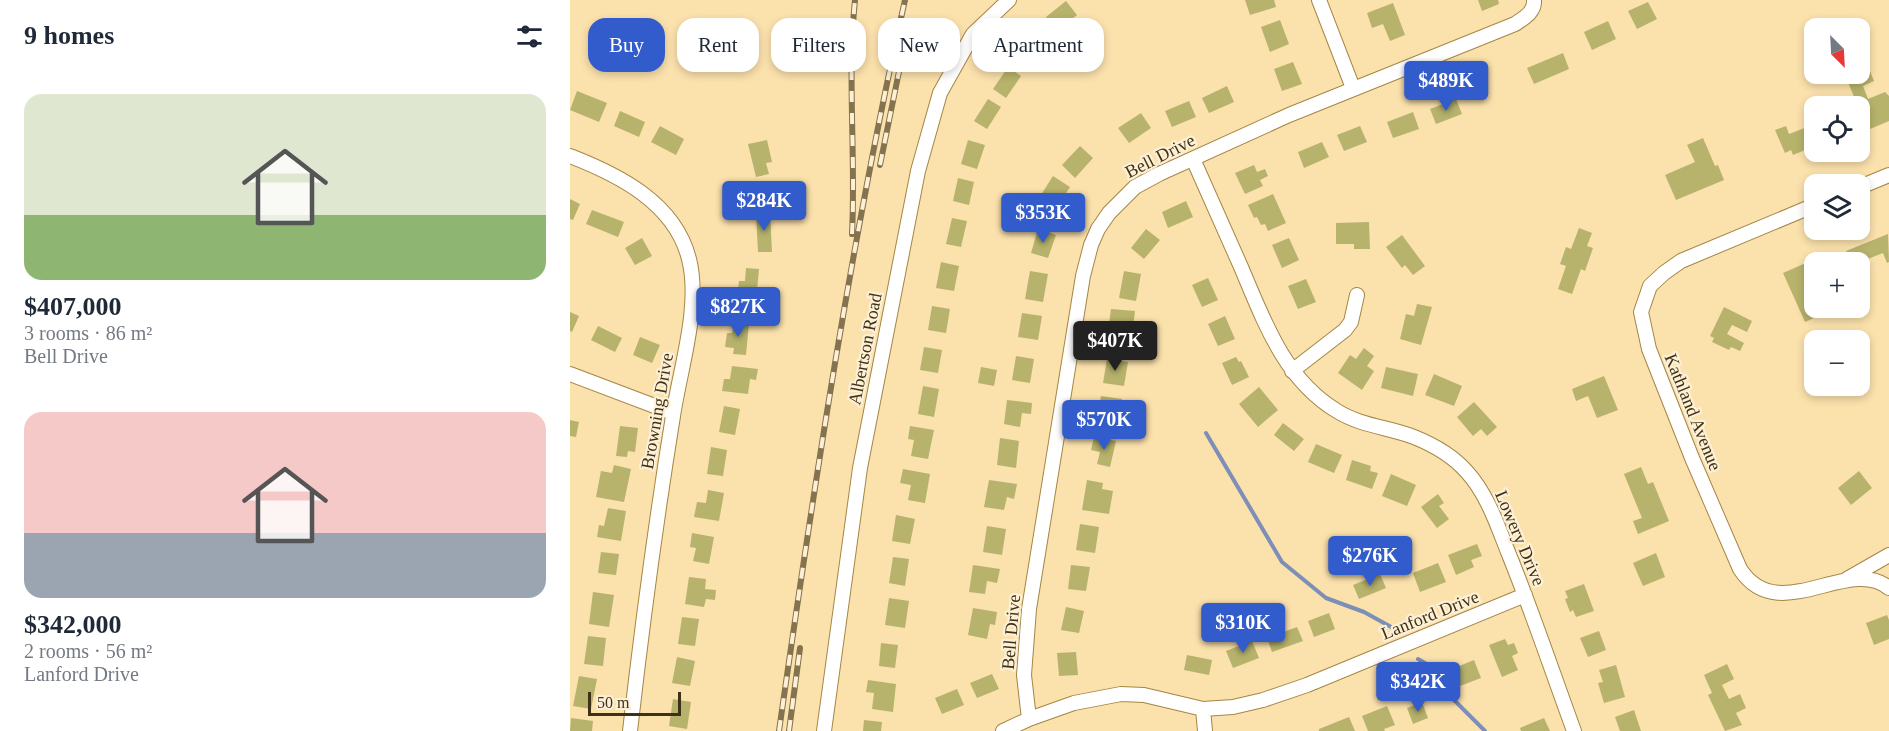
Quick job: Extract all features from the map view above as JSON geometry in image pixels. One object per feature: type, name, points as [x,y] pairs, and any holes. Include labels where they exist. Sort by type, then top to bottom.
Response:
[{"type":"street","name":"Albertson Road","points":[[824,731],[860,468],[918,171],[940,93],[973,34],[1009,0]]},
{"type":"street","points":[[1319,0],[1353,88]]},
{"type":"street","name":"Bell Drive","points":[[1029,719],[1024,675],[1029,609],[1083,276],[1091,245],[1108,213],[1135,187],[1159,174],[1288,115],[1515,24],[1529,15],[1534,0]]},
{"type":"street","name":"Browning Drive","points":[[570,156],[612,175],[656,203],[674,225],[689,258],[692,294],[685,356],[673,413],[630,731]]},
{"type":"street","name":"Lowery Drive","points":[[1193,159],[1262,315],[1281,354],[1292,370],[1316,396],[1337,411],[1357,422],[1422,441],[1451,457],[1479,486],[1489,505],[1525,595],[1574,731]]},
{"type":"street","points":[[1870,183],[1889,175]]},
{"type":"street","name":"Kathland Avenue","points":[[1804,210],[1681,261],[1664,273],[1650,286],[1641,312],[1649,350],[1692,458],[1740,569],[1748,581],[1763,590],[1792,593],[1842,582],[1863,580],[1884,584],[1889,588]]},
{"type":"street","points":[[1292,370],[1345,330],[1351,321],[1358,295]]},
{"type":"street","points":[[570,374],[673,413]]},
{"type":"street","points":[[1842,582],[1889,555]]},
{"type":"street","name":"Lanford Drive","points":[[1003,731],[1074,703],[1121,694],[1144,695],[1203,709],[1233,707],[1263,700],[1307,685],[1525,595]]},
{"type":"street","points":[[1203,709],[1205,731]]},
{"type":"building","points":[[1245,0],[1274,0],[1276,7],[1250,15]]},
{"type":"building","points":[[1478,0],[1498,0],[1499,4],[1482,11]]},
{"type":"building","points":[[1066,1],[1077,15],[1073,18],[1046,17]]},
{"type":"building","points":[[1648,2],[1657,19],[1637,29],[1628,11]]},
{"type":"building","points":[[1393,3],[1405,35],[1390,41],[1383,24],[1372,28],[1367,13]]},
{"type":"building","points":[[1280,20],[1289,44],[1270,52],[1261,27]]},
{"type":"building","points":[[1608,21],[1616,39],[1592,50],[1584,32]]},
{"type":"building","points":[[1563,53],[1569,69],[1534,84],[1527,68]]},
{"type":"building","points":[[1293,62],[1302,84],[1282,91],[1274,69]]},
{"type":"building","points":[[1870,71],[1874,81],[1870,83]]},
{"type":"building","points":[[1005,72],[1015,72],[1021,76],[1006,98],[993,89]]},
{"type":"building","points":[[1849,84],[1867,84],[1863,86],[1867,96],[1854,96]]},
{"type":"building","points":[[1227,86],[1234,102],[1209,113],[1202,98]]},
{"type":"building","points":[[577,91],[607,103],[599,122],[570,110]]},
{"type":"building","points":[[1885,92],[1889,96],[1889,121],[1870,129],[1870,98]]},
{"type":"building","points":[[988,99],[1001,107],[987,129],[974,121]]},
{"type":"building","points":[[1456,99],[1462,114],[1436,124],[1430,109]]},
{"type":"building","points":[[1189,101],[1196,117],[1172,127],[1165,111]]},
{"type":"building","points":[[620,111],[645,122],[639,137],[614,126]]},
{"type":"building","points":[[1413,112],[1419,129],[1393,138],[1387,122]]},
{"type":"building","points":[[1141,113],[1151,128],[1129,143],[1118,128]]},
{"type":"building","points":[[660,126],[684,139],[676,155],[651,142]]},
{"type":"building","points":[[1360,126],[1367,142],[1344,151],[1337,135]]},
{"type":"building","points":[[1786,126],[1789,134],[1804,128],[1804,150],[1793,155],[1791,150],[1785,153],[1775,130]]},
{"type":"building","points":[[1703,138],[1724,180],[1676,200],[1665,175],[1695,162],[1687,145]]},
{"type":"building","points":[[767,140],[772,162],[766,163],[769,174],[756,177],[748,144]]},
{"type":"building","points":[[968,140],[985,145],[977,169],[961,164]]},
{"type":"building","points":[[1322,142],[1329,157],[1304,168],[1298,152]]},
{"type":"building","points":[[1080,146],[1093,158],[1075,178],[1062,165]]},
{"type":"building","points":[[1254,165],[1257,172],[1265,169],[1268,176],[1260,180],[1263,186],[1245,194],[1235,173]]},
{"type":"building","points":[[1053,176],[1070,187],[1056,208],[1039,198]]},
{"type":"building","points":[[958,178],[974,182],[969,205],[953,201]]},
{"type":"building","points":[[1273,194],[1286,223],[1268,231],[1265,224],[1261,225],[1257,217],[1254,218],[1248,205]]},
{"type":"building","points":[[570,199],[580,204],[573,220],[570,219]]},
{"type":"building","points":[[1186,201],[1193,217],[1168,228],[1162,212]]},
{"type":"building","points":[[592,210],[624,222],[618,237],[586,224]]},
{"type":"building","points":[[770,212],[772,252],[758,252],[756,213]]},
{"type":"building","points":[[952,218],[967,221],[961,247],[946,244]]},
{"type":"building","points":[[1369,222],[1370,249],[1354,249],[1354,244],[1336,244],[1336,223]]},
{"type":"building","points":[[1579,228],[1592,233],[1587,246],[1593,248],[1585,271],[1581,269],[1572,294],[1558,289],[1566,266],[1560,264],[1566,247],[1571,249]]},
{"type":"building","points":[[1038,229],[1056,235],[1048,258],[1031,253]]},
{"type":"building","points":[[1146,229],[1160,240],[1144,259],[1131,248]]},
{"type":"building","points":[[1888,234],[1889,262],[1887,263],[1883,253],[1870,258],[1870,252],[1846,251]]},
{"type":"building","points":[[1402,235],[1425,266],[1413,275],[1405,265],[1402,268],[1386,247]]},
{"type":"building","points":[[642,238],[652,256],[635,265],[625,248]]},
{"type":"building","points":[[1289,238],[1299,260],[1282,268],[1272,245]]},
{"type":"building","points":[[941,262],[959,266],[954,291],[936,288]]},
{"type":"building","points":[[1804,264],[1804,318],[1814,318],[1805,322],[1783,273]]},
{"type":"building","points":[[746,268],[759,269],[755,311],[736,309],[739,281],[745,281]]},
{"type":"building","points":[[1030,271],[1048,274],[1043,302],[1025,299]]},
{"type":"building","points":[[1124,271],[1141,274],[1136,301],[1119,298]]},
{"type":"building","points":[[1208,278],[1218,300],[1202,307],[1192,285]]},
{"type":"building","points":[[1306,279],[1316,302],[1298,309],[1288,286]]},
{"type":"building","points":[[1417,304],[1432,307],[1421,345],[1400,339],[1406,314],[1414,316]]},
{"type":"building","points":[[932,306],[950,309],[946,333],[928,330]]},
{"type":"building","points":[[1724,307],[1752,321],[1747,332],[1732,325],[1727,334],[1744,343],[1740,351],[1731,347],[1729,350],[1712,342],[1714,338],[1710,336]]},
{"type":"building","points":[[1111,309],[1135,311],[1132,335],[1119,333],[1120,325],[1109,324]]},
{"type":"building","points":[[570,312],[579,316],[572,332],[570,331]]},
{"type":"building","points":[[1022,313],[1042,316],[1038,340],[1018,337]]},
{"type":"building","points":[[1225,316],[1235,339],[1218,346],[1208,324]]},
{"type":"building","points":[[734,321],[749,323],[746,355],[733,354],[734,348],[725,347],[727,333],[732,333]]},
{"type":"building","points":[[598,326],[622,338],[615,352],[591,340]]},
{"type":"building","points":[[640,337],[660,345],[652,363],[633,355]]},
{"type":"building","points":[[924,347],[942,350],[938,373],[920,370]]},
{"type":"building","points":[[1364,348],[1374,356],[1367,366],[1374,371],[1362,390],[1338,373],[1350,355],[1356,359]]},
{"type":"building","points":[[1016,356],[1034,359],[1030,383],[1012,380]]},
{"type":"building","points":[[1236,357],[1239,362],[1241,361],[1249,377],[1232,385],[1222,363]]},
{"type":"building","points":[[1107,359],[1128,362],[1124,386],[1103,383]]},
{"type":"building","points":[[732,366],[758,369],[756,380],[750,379],[748,394],[722,391],[724,379],[730,379]]},
{"type":"building","points":[[981,367],[997,370],[994,386],[978,383]]},
{"type":"building","points":[[1386,367],[1418,374],[1413,396],[1381,388]]},
{"type":"building","points":[[1434,374],[1462,386],[1454,406],[1425,395]]},
{"type":"building","points":[[1604,376],[1618,410],[1597,418],[1588,396],[1576,401],[1572,389]]},
{"type":"building","points":[[923,386],[939,389],[934,417],[918,414]]},
{"type":"building","points":[[1259,387],[1278,410],[1258,427],[1239,404]]},
{"type":"building","points":[[1101,396],[1122,399],[1118,422],[1097,419]]},
{"type":"building","points":[[1007,400],[1032,403],[1031,414],[1022,413],[1020,427],[1004,424]]},
{"type":"building","points":[[1474,402],[1497,427],[1487,436],[1481,429],[1473,436],[1457,417]]},
{"type":"building","points":[[724,406],[740,409],[735,435],[719,432]]},
{"type":"building","points":[[570,420],[579,422],[576,437],[570,436]]},
{"type":"building","points":[[1283,423],[1304,439],[1294,451],[1274,435]]},
{"type":"building","points":[[620,426],[638,428],[635,452],[628,451],[627,457],[616,456]]},
{"type":"building","points":[[910,426],[934,430],[928,459],[911,456],[914,440],[908,439]]},
{"type":"building","points":[[1094,437],[1116,441],[1110,467],[1097,464],[1100,452],[1091,450]]},
{"type":"building","points":[[1000,438],[1019,441],[1016,468],[997,465]]},
{"type":"building","points":[[1316,444],[1342,455],[1334,473],[1308,462]]},
{"type":"building","points":[[711,447],[727,450],[723,476],[707,474]]},
{"type":"building","points":[[1352,460],[1371,466],[1370,471],[1378,473],[1372,489],[1346,480]]},
{"type":"building","points":[[614,465],[631,469],[624,502],[596,497],[601,471],[612,473]]},
{"type":"building","points":[[1641,467],[1648,484],[1653,482],[1669,521],[1638,534],[1633,521],[1642,518],[1624,474]]},
{"type":"building","points":[[903,469],[930,474],[925,503],[908,500],[911,485],[900,483]]},
{"type":"building","points":[[1859,471],[1872,488],[1851,505],[1838,488]]},
{"type":"building","points":[[1391,474],[1416,485],[1407,506],[1382,496]]},
{"type":"building","points":[[989,480],[1017,484],[1014,499],[1007,497],[1004,510],[984,507]]},
{"type":"building","points":[[1087,480],[1103,483],[1102,489],[1113,491],[1109,514],[1082,510]]},
{"type":"building","points":[[708,490],[724,493],[719,521],[694,517],[697,502],[706,503]]},
{"type":"building","points":[[1438,494],[1444,503],[1439,506],[1449,519],[1437,528],[1421,507]]},
{"type":"building","points":[[608,508],[626,511],[621,541],[597,537],[599,525],[604,526]]},
{"type":"building","points":[[896,515],[915,519],[910,544],[892,541]]},
{"type":"building","points":[[1080,524],[1099,527],[1095,553],[1076,550]]},
{"type":"building","points":[[987,526],[1006,529],[1002,555],[983,552]]},
{"type":"building","points":[[692,533],[714,537],[709,564],[693,561],[696,548],[690,547]]},
{"type":"building","points":[[1477,544],[1482,556],[1471,560],[1474,567],[1456,575],[1448,555]]},
{"type":"building","points":[[601,552],[619,554],[616,575],[598,573]]},
{"type":"building","points":[[1656,553],[1665,577],[1643,586],[1633,563]]},
{"type":"building","points":[[893,557],[909,559],[905,586],[889,583]]},
{"type":"building","points":[[1438,563],[1446,582],[1420,592],[1413,573]]},
{"type":"building","points":[[973,565],[1000,569],[997,583],[987,581],[985,594],[969,592]]},
{"type":"building","points":[[1071,565],[1090,567],[1086,591],[1068,589]]},
{"type":"building","points":[[1380,574],[1386,588],[1359,599],[1353,585]]},
{"type":"building","points":[[689,577],[706,579],[705,589],[716,590],[715,600],[706,599],[704,607],[685,604]]},
{"type":"building","points":[[1584,584],[1594,611],[1576,617],[1573,610],[1570,612],[1565,599],[1568,598],[1565,591]]},
{"type":"building","points":[[593,592],[614,595],[609,627],[589,624]]},
{"type":"building","points":[[889,598],[909,601],[905,628],[885,625]]},
{"type":"building","points":[[1066,607],[1084,611],[1079,633],[1061,630]]},
{"type":"building","points":[[973,608],[997,612],[995,625],[990,624],[987,639],[968,635]]},
{"type":"building","points":[[1329,613],[1335,629],[1314,637],[1308,621]]},
{"type":"building","points":[[1887,615],[1889,639],[1874,645],[1866,623]]},
{"type":"building","points":[[682,617],[699,619],[695,646],[678,644]]},
{"type":"building","points":[[1297,627],[1303,641],[1272,652],[1267,638]]},
{"type":"building","points":[[1599,631],[1606,650],[1588,657],[1580,638]]},
{"type":"building","points":[[588,636],[606,638],[603,666],[584,664]]},
{"type":"building","points":[[1505,639],[1508,645],[1514,643],[1518,653],[1512,656],[1518,670],[1502,677],[1489,645]]},
{"type":"building","points":[[1252,641],[1259,658],[1233,668],[1226,651]]},
{"type":"building","points":[[881,643],[898,645],[895,668],[879,666]]},
{"type":"building","points":[[1076,652],[1078,675],[1059,676],[1057,653]]},
{"type":"building","points":[[1187,655],[1212,660],[1209,675],[1184,670]]},
{"type":"building","points":[[677,657],[695,661],[690,686],[672,683]]},
{"type":"building","points":[[1474,660],[1481,678],[1460,686],[1452,669]]},
{"type":"building","points":[[1727,664],[1734,679],[1722,685],[1729,699],[1740,694],[1746,708],[1736,713],[1742,725],[1725,731],[1708,695],[1712,693],[1704,675]]},
{"type":"building","points":[[1616,665],[1625,697],[1604,703],[1598,683],[1603,682],[1599,670]]},
{"type":"building","points":[[992,674],[999,689],[977,698],[970,683]]},
{"type":"building","points":[[579,676],[597,679],[591,709],[573,706]]},
{"type":"building","points":[[868,680],[896,684],[893,712],[872,709],[874,693],[866,692]]},
{"type":"building","points":[[957,689],[964,705],[942,714],[935,698]]},
{"type":"building","points":[[673,699],[691,702],[687,729],[669,726]]},
{"type":"building","points":[[1422,702],[1428,718],[1413,724],[1407,708]]},
{"type":"building","points":[[1387,706],[1395,725],[1384,729],[1385,731],[1368,731],[1362,716]]},
{"type":"building","points":[[1634,710],[1641,731],[1620,731],[1615,717]]},
{"type":"building","points":[[1349,717],[1355,731],[1319,731],[1319,729]]},
{"type":"building","points":[[571,718],[593,721],[592,731],[570,731]]},
{"type":"building","points":[[1544,718],[1550,731],[1521,731],[1520,728]]},
{"type":"building","points":[[864,720],[882,722],[881,731],[863,731]]},
{"type":"waterway","points":[[1206,433],[1282,562],[1326,598],[1364,612],[1393,628]]},
{"type":"waterway","points":[[1418,659],[1437,670],[1450,696],[1485,731]]},
{"type":"railway","points":[[852,234],[852,58],[855,0]]},
{"type":"railway","points":[[779,731],[835,364],[867,181],[905,0]]},
{"type":"railway","points":[[880,165],[899,72]]},
{"type":"railway","points":[[789,731],[800,648]]}]
